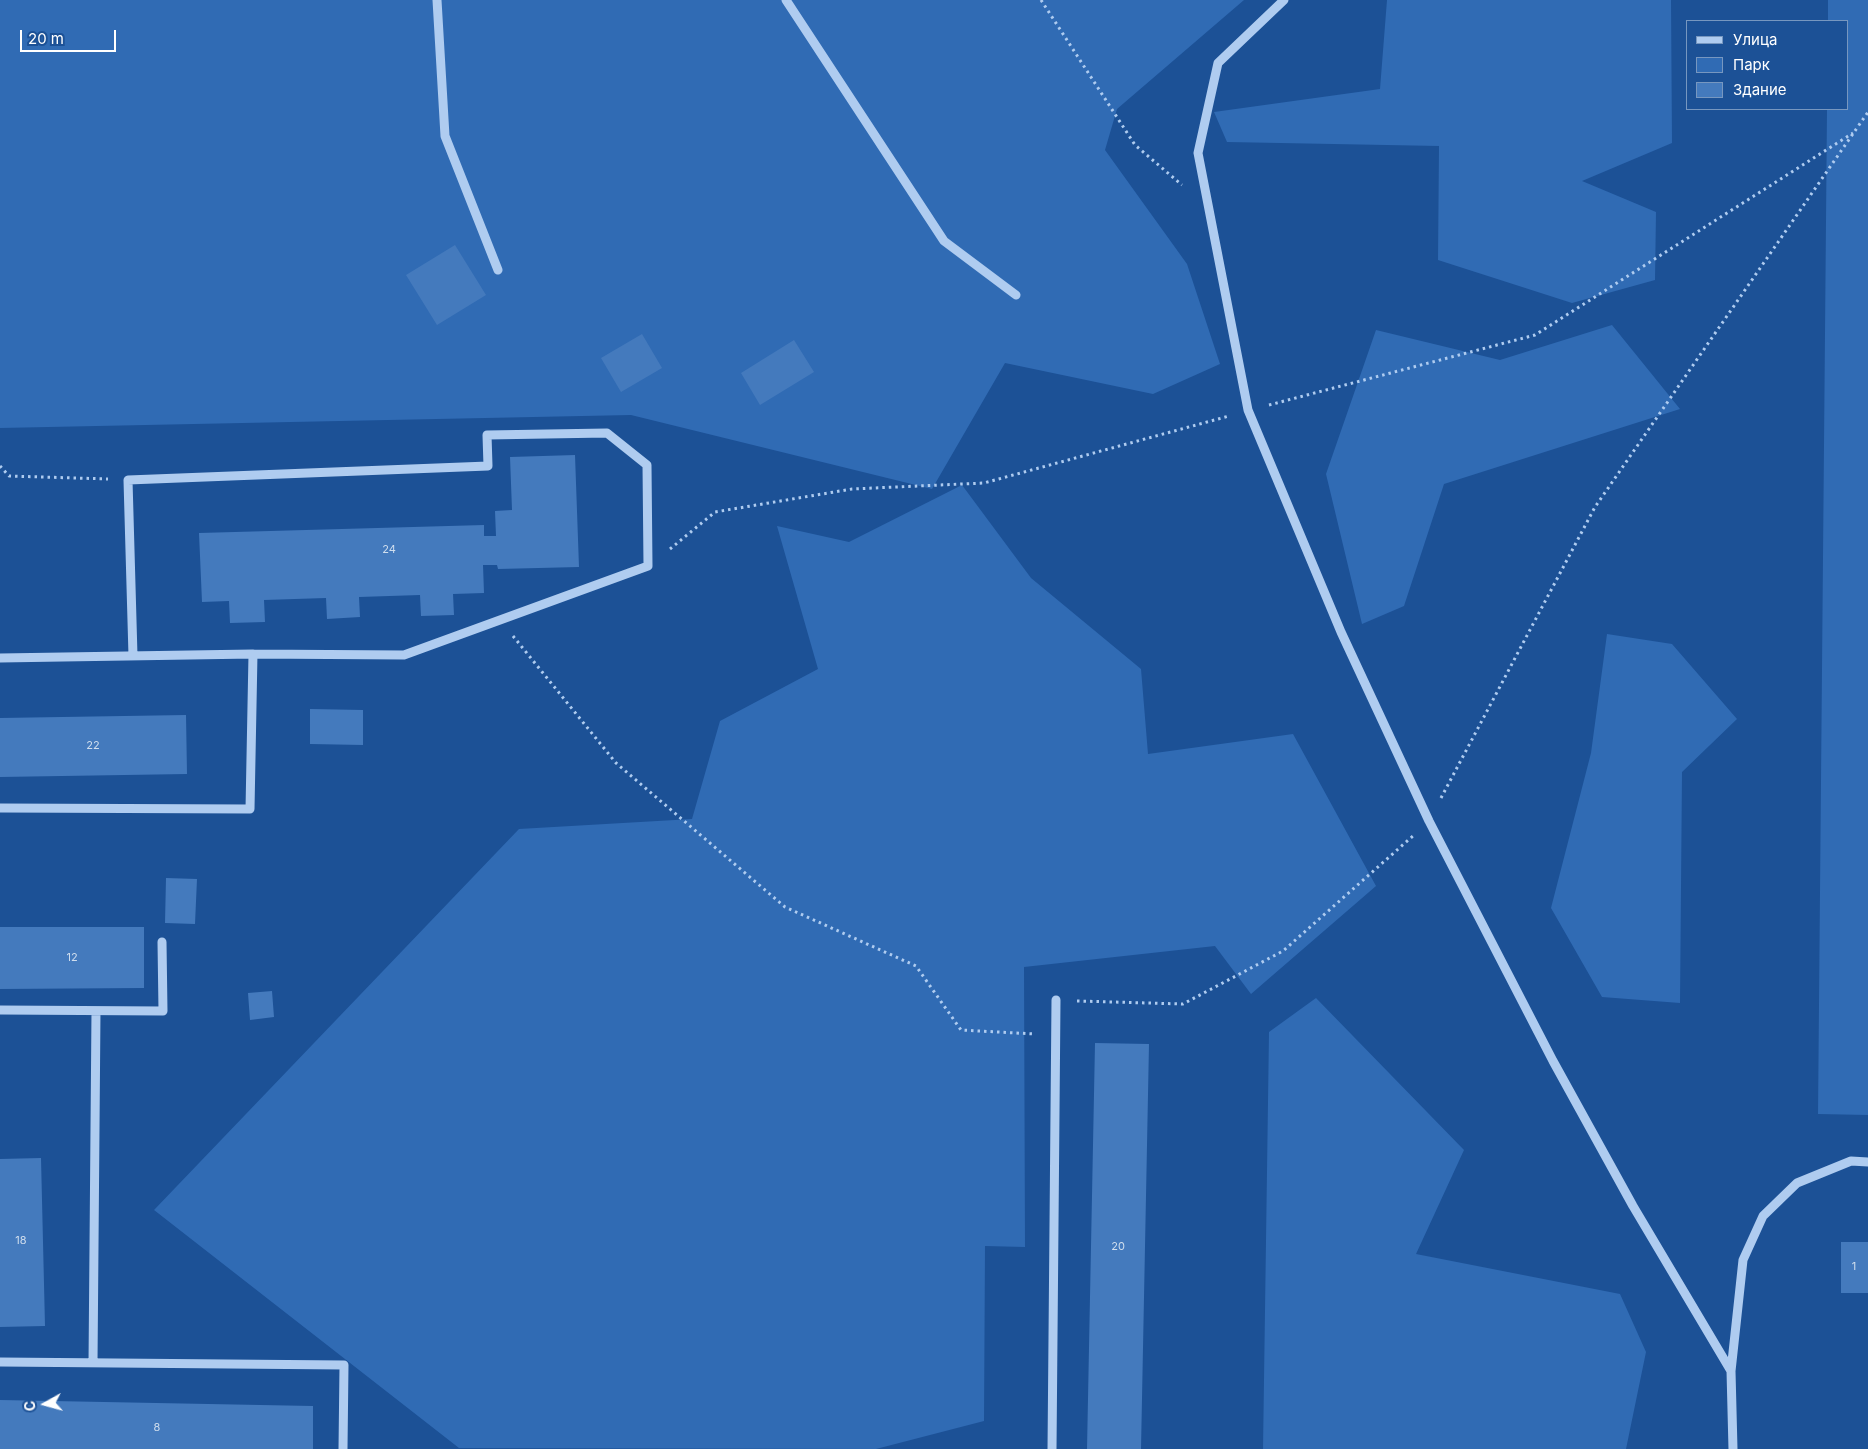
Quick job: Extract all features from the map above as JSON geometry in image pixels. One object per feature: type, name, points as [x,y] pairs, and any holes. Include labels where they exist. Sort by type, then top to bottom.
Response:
[{"type":"street","points":[[437,0],[445,136],[498,270]]},
{"type":"street","points":[[786,0],[944,240],[1016,295]]},
{"type":"street","points":[[1284,0],[1218,63],[1198,153],[1248,410],[1341,632],[1429,820],[1553,1061],[1633,1206],[1731,1371]]},
{"type":"street","points":[[0,658],[133,656],[253,654],[404,655],[648,566],[647,465],[606,433],[487,436],[488,466],[128,480],[133,656]]},
{"type":"street","points":[[0,808],[250,809],[253,654]]},
{"type":"street","points":[[0,1010],[163,1011],[162,942]]},
{"type":"street","points":[[1052,1449],[1056,1000]]},
{"type":"street","points":[[93,1363],[96,1011]]},
{"type":"street","points":[[1733,1449],[1731,1371],[1743,1260],[1763,1216],[1797,1183],[1851,1161],[1868,1162]]},
{"type":"street","points":[[0,1362],[344,1365],[343,1449]]},
{"type":"path","points":[[1041,0],[1135,144],[1208,208]]},
{"type":"path","points":[[1056,1000],[1183,1004],[1284,951],[1429,820],[1595,506],[1868,112]]},
{"type":"path","points":[[648,566],[715,512],[852,489],[984,483],[1248,410],[1535,335],[1853,134]]},
{"type":"path","points":[[0,466],[9,476],[128,480]]},
{"type":"path","points":[[500,620],[616,763],[786,907],[916,966],[961,1030],[1056,1035]]},
{"type":"green space","points":[[0,0],[1244,0],[1117,109],[1105,150],[1187,264],[1220,364],[1153,394],[1005,363],[932,489],[631,415],[0,428]]},
{"type":"green space","points":[[1387,0],[1671,0],[1672,143],[1582,181],[1656,212],[1655,280],[1572,303],[1438,260],[1439,146],[1227,142],[1214,112],[1380,89]]},
{"type":"green space","points":[[1828,0],[1868,0],[1868,1115],[1818,1114],[1827,110],[1848,110],[1848,20],[1828,20]]},
{"type":"green space","points":[[1612,325],[1680,409],[1444,484],[1404,606],[1362,624],[1326,474],[1376,330],[1500,360]]},
{"type":"green space","points":[[962,485],[1031,578],[1141,669],[1148,754],[1293,734],[1376,886],[1251,994],[1215,946],[1024,967],[1025,1247],[985,1246],[984,1421],[876,1449],[459,1448],[154,1210],[519,829],[692,819],[720,721],[818,669],[777,526],[849,542]]},
{"type":"green space","points":[[1607,634],[1672,644],[1737,719],[1682,772],[1680,1003],[1602,997],[1551,908],[1591,753]]},
{"type":"green space","points":[[1316,998],[1464,1150],[1416,1254],[1620,1294],[1646,1352],[1626,1449],[1263,1449],[1269,1032]]},
{"type":"building","points":[[455,245],[486,295],[437,325],[406,275]]},
{"type":"building","points":[[642,334],[662,368],[621,392],[601,358]]},
{"type":"building","points":[[794,340],[814,372],[760,405],[741,373]]},
{"type":"building","points":[[575,455],[579,567],[498,569],[497,565],[483,565],[484,593],[453,594],[454,615],[421,616],[420,595],[359,597],[360,617],[327,619],[326,598],[264,600],[265,622],[230,623],[229,601],[202,602],[199,533],[484,525],[484,536],[496,536],[495,511],[512,510],[510,457]]},
{"type":"building","points":[[310,709],[363,710],[363,745],[310,744]]},
{"type":"building","points":[[186,715],[187,774],[0,777],[0,718]]},
{"type":"building","points":[[166,878],[197,879],[195,924],[165,923]]},
{"type":"building","points":[[0,927],[144,927],[144,988],[0,989]]},
{"type":"building","points":[[272,991],[274,1017],[250,1020],[248,993]]},
{"type":"building","points":[[1095,1043],[1149,1044],[1141,1449],[1087,1449]]},
{"type":"building","points":[[41,1158],[45,1326],[0,1327],[0,1159]]},
{"type":"building","points":[[1841,1242],[1868,1242],[1868,1293],[1841,1293]]},
{"type":"building","points":[[0,1400],[313,1406],[313,1449],[0,1449]]}]
